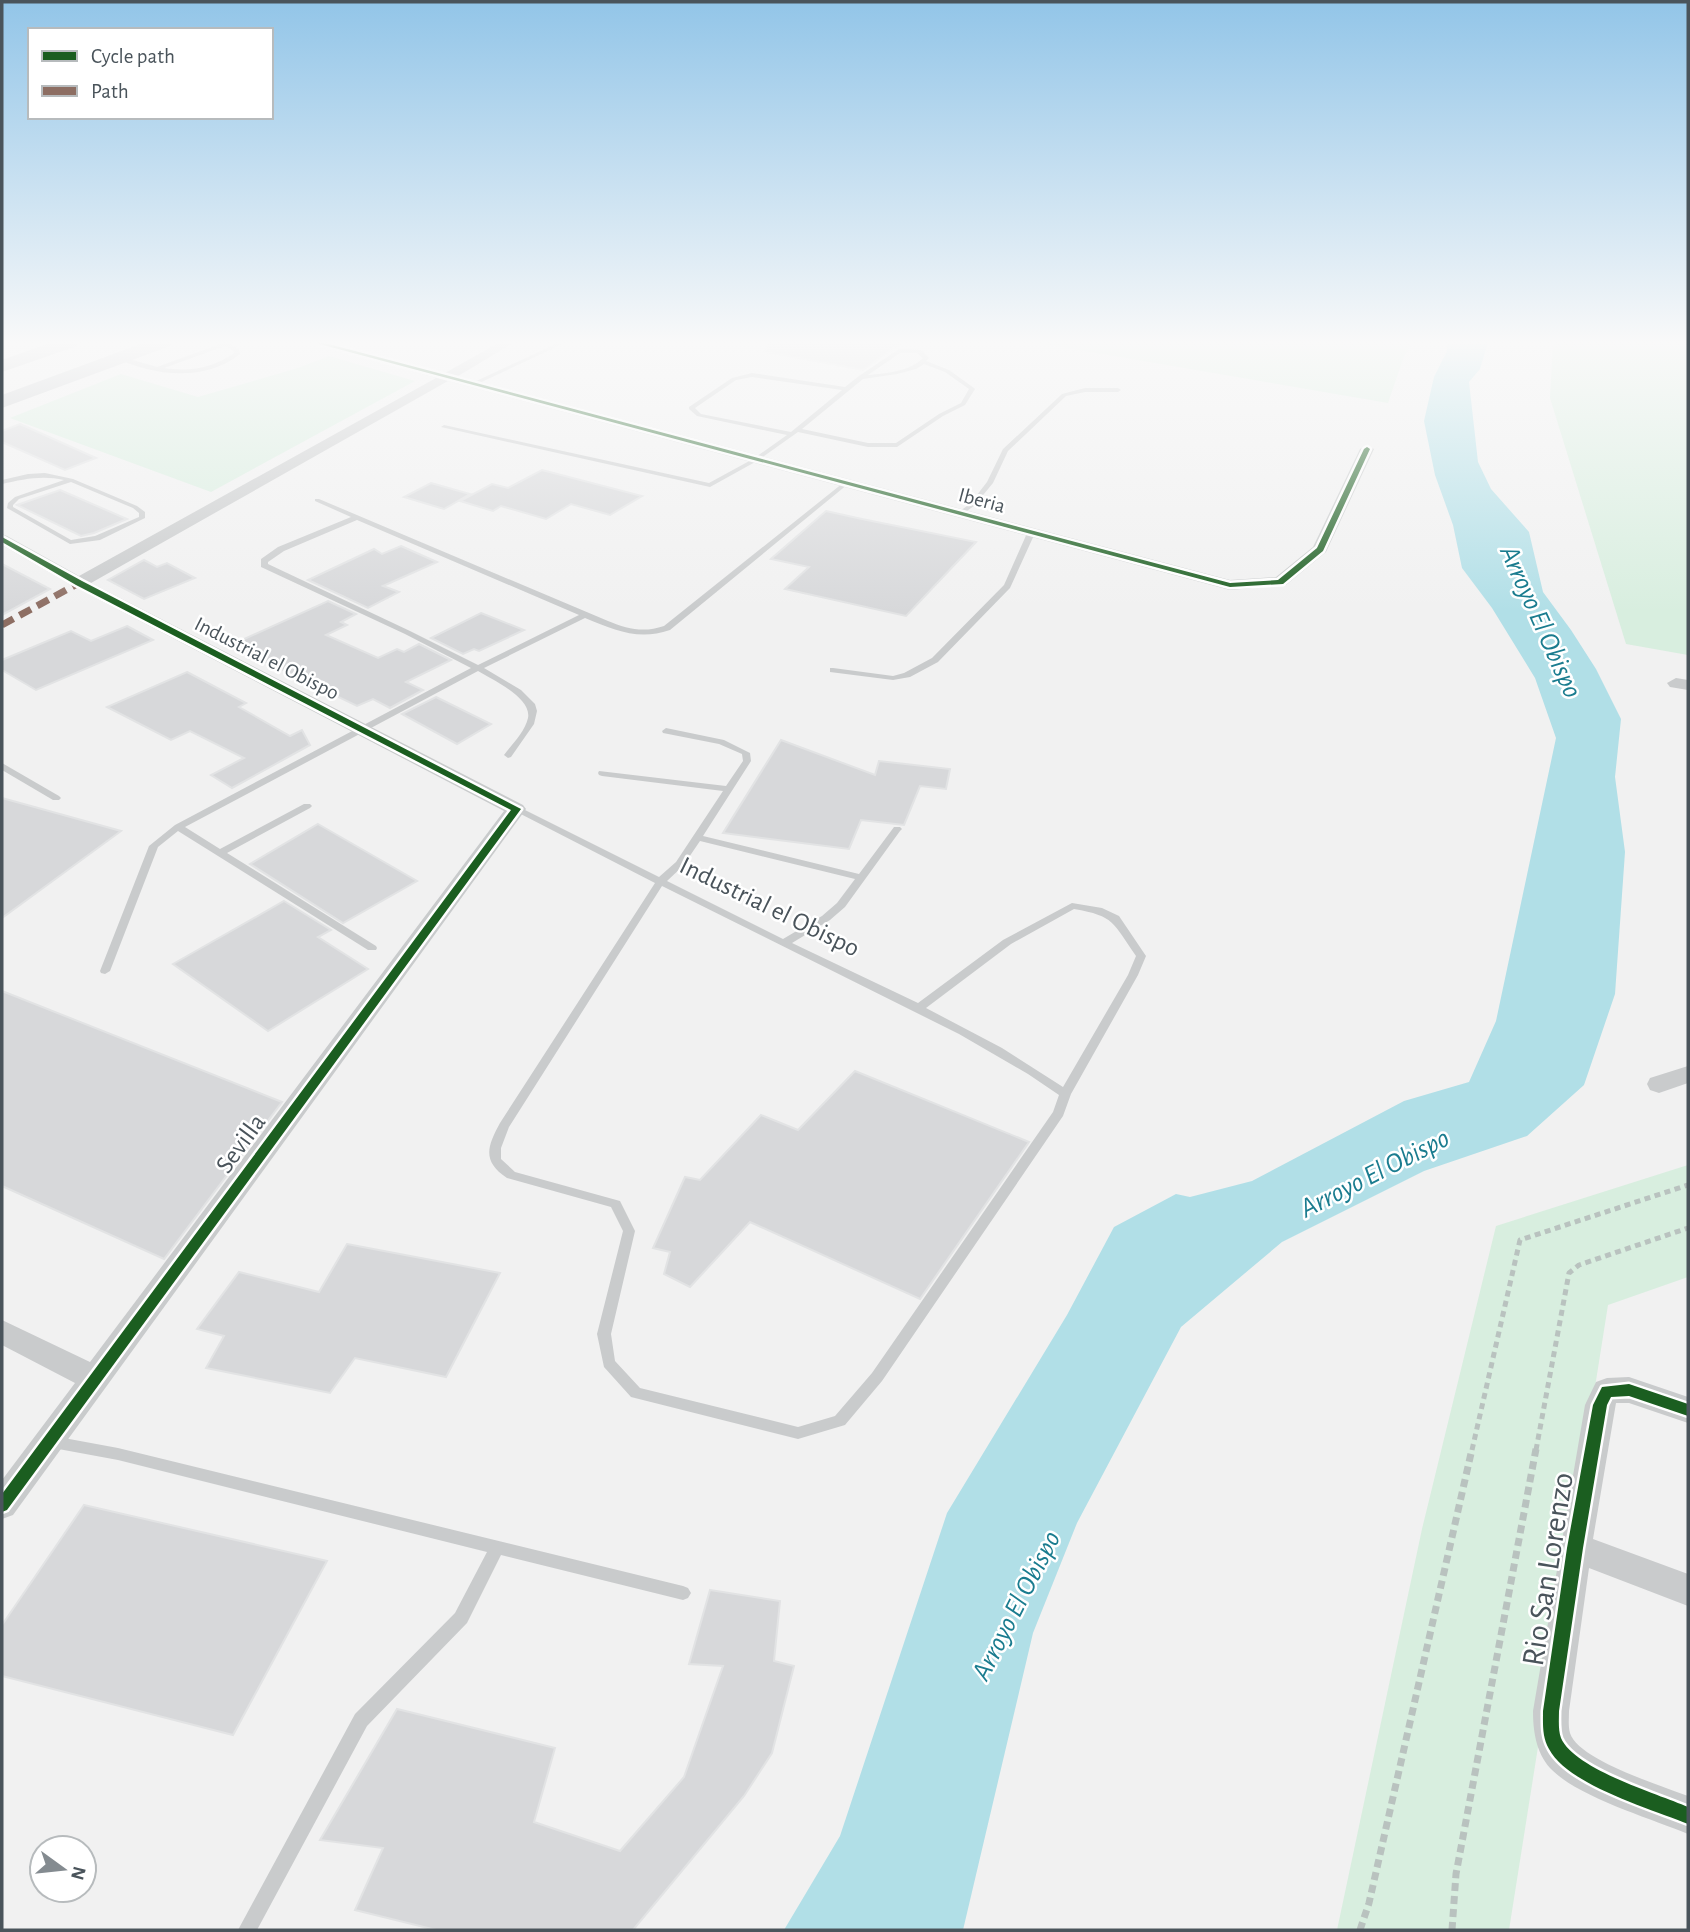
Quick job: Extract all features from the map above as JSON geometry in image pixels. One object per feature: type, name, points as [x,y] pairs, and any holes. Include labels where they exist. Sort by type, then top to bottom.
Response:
[{"type":"street","points":[[79,583],[345,432]]},
{"type":"street","name":"Iberia","points":[[652,432],[1230,585],[1280,582],[1320,549],[1367,449]]},
{"type":"street","name":"Industrial el Obispo","points":[[2,539],[79,583],[516,809]]},
{"type":"street","name":"Sevilla","points":[[2,1504],[516,809]]},
{"type":"street","points":[[1660,1084],[1688,1074]]},
{"type":"street","points":[[2,1332],[94,1378]]},
{"type":"street","name":"Rio San Lorenzo","points":[[1688,1410],[1629,1390],[1607,1391],[1600,1405],[1551,1711],[1551,1730],[1562,1755],[1578,1769],[1688,1815]]},
{"type":"street","points":[[1575,1548],[1688,1590]]},
{"type":"lane","points":[[467,432],[710,485],[755,460],[795,432]]},
{"type":"lane","points":[[796,432],[867,445],[897,445],[916,432]]},
{"type":"lane","points":[[959,514],[971,505],[990,483],[1005,450],[1024,432]]},
{"type":"lane","points":[[2,482],[39,474],[71,480],[135,507],[144,514],[142,518],[97,538],[70,542],[10,508],[10,504],[17,498],[71,480]]},
{"type":"lane","points":[[317,500],[585,615],[636,633],[650,633],[667,628],[845,484]]},
{"type":"lane","points":[[357,517],[281,549],[264,561],[264,565],[478,668],[519,692],[532,705],[533,718],[508,755]]},
{"type":"lane","points":[[833,670],[893,678],[907,675],[935,660],[1007,586],[1031,533]]},
{"type":"lane","points":[[105,971],[154,846],[178,827],[362,728],[585,615]]},
{"type":"lane","points":[[666,731],[734,745],[748,757],[744,768],[727,789],[680,864],[661,881],[504,1126],[493,1152],[501,1169],[511,1175],[616,1204],[629,1231],[604,1334],[609,1363],[636,1393],[798,1433],[840,1421],[877,1377],[1059,1113],[1065,1094],[1133,975],[1141,956],[1115,918],[1098,910],[1072,906],[1007,942],[920,1007]]},
{"type":"lane","points":[[2,766],[56,798]]},
{"type":"lane","points":[[602,773],[727,789]]},
{"type":"lane","points":[[219,854],[307,806]]},
{"type":"lane","name":"Industrial el Obispo","points":[[516,809],[784,943],[920,1007],[1065,1094]]},
{"type":"lane","points":[[178,827],[372,947]]},
{"type":"lane","points":[[784,943],[826,918],[841,905],[897,829]]},
{"type":"lane","points":[[698,838],[862,878]]},
{"type":"lane","points":[[47,1441],[118,1454],[684,1593]]},
{"type":"lane","points":[[247,1930],[361,1720],[461,1618],[497,1547]]},
{"type":"path","points":[[1360,1930],[1372,1889],[1520,1240],[1688,1185]]},
{"type":"path","points":[[1452,1930],[1456,1874],[1569,1273],[1579,1265],[1688,1228]]},
{"type":"green space","points":[[48,432],[321,432],[211,492]]},
{"type":"green space","points":[[1561,432],[1688,432],[1688,655],[1626,644]]},
{"type":"green space","points":[[1688,1165],[1688,1277],[1608,1305],[1509,1930],[1337,1930],[1422,1529],[1496,1226]]},
{"type":"water","name":"Arroyo El Obispo","points":[[1426,432],[1475,432],[1478,462],[1491,489],[1529,532],[1543,592],[1596,669],[1621,719],[1615,777],[1625,852],[1615,994],[1584,1085],[1527,1136],[1424,1171],[1282,1242],[1181,1327],[1077,1523],[1033,1633],[963,1930],[784,1930],[840,1836],[947,1513],[1067,1315],[1114,1227],[1176,1194],[1190,1197],[1252,1181],[1404,1101],[1469,1082],[1496,1021],[1556,738],[1535,678],[1492,608],[1462,568],[1453,525],[1435,475]]},
{"type":"building","points":[[2,432],[38,432],[96,458],[65,470],[2,442]]},
{"type":"building","points":[[542,470],[642,496],[610,515],[571,504],[546,519],[501,506],[493,511],[460,501],[492,484],[508,488]]},
{"type":"building","points":[[431,483],[470,494],[444,509],[404,497]]},
{"type":"building","points":[[60,490],[127,519],[81,536],[17,505]]},
{"type":"building","points":[[826,511],[976,542],[906,616],[785,589],[809,567],[771,559]]},
{"type":"building","points":[[401,546],[437,562],[383,586],[399,592],[368,608],[308,580],[374,549],[382,554]]},
{"type":"building","points":[[144,560],[157,567],[167,563],[195,578],[144,599],[108,580]]},
{"type":"building","points":[[2,564],[50,589],[2,615]]},
{"type":"building","points":[[328,601],[356,614],[341,622],[347,625],[326,635],[378,658],[397,649],[404,652],[419,644],[451,660],[406,682],[423,690],[390,708],[373,699],[357,706],[231,645]]},
{"type":"building","points":[[481,613],[524,630],[479,651],[474,649],[463,654],[431,638]]},
{"type":"building","points":[[127,626],[153,640],[36,690],[2,670],[2,660],[71,631],[91,641]]},
{"type":"building","points":[[187,672],[246,703],[239,707],[290,736],[302,730],[310,745],[232,788],[211,775],[244,758],[190,731],[171,740],[107,707]]},
{"type":"building","points":[[436,697],[491,724],[457,744],[402,714]]},
{"type":"building","points":[[781,740],[875,775],[879,761],[950,769],[946,789],[920,786],[904,825],[861,820],[849,849],[723,833]]},
{"type":"building","points":[[2,798],[121,831],[2,918]]},
{"type":"building","points":[[318,824],[417,881],[343,923],[250,864]]},
{"type":"building","points":[[284,901],[331,930],[318,937],[368,969],[268,1031],[173,964]]},
{"type":"building","points":[[2,991],[282,1102],[164,1259],[2,1186]]},
{"type":"building","points":[[855,1071],[1029,1142],[920,1299],[750,1222],[690,1287],[664,1274],[670,1252],[653,1248],[685,1177],[700,1180],[761,1115],[798,1130]]},
{"type":"building","points":[[347,1244],[500,1273],[446,1377],[355,1358],[330,1393],[206,1368],[224,1336],[197,1329],[239,1272],[319,1292]]},
{"type":"building","points":[[84,1505],[327,1561],[233,1735],[2,1676],[2,1625]]},
{"type":"building","points":[[710,1590],[780,1601],[774,1661],[794,1666],[772,1753],[744,1796],[633,1930],[436,1930],[355,1910],[383,1848],[320,1840],[397,1709],[555,1748],[534,1822],[620,1851],[684,1777],[723,1666],[689,1664]]},
{"type":"marked path","points":[[2,625],[79,583]]},
{"type":"cycle path","points":[[654,432],[1230,585],[1280,582],[1320,549],[1367,449]]},
{"type":"cycle path","points":[[2,539],[79,583],[516,809],[2,1505]]},
{"type":"cycle path","points":[[1688,1410],[1629,1390],[1607,1391],[1600,1405],[1551,1711],[1555,1744],[1563,1755],[1577,1766],[1614,1786],[1688,1815]]}]
